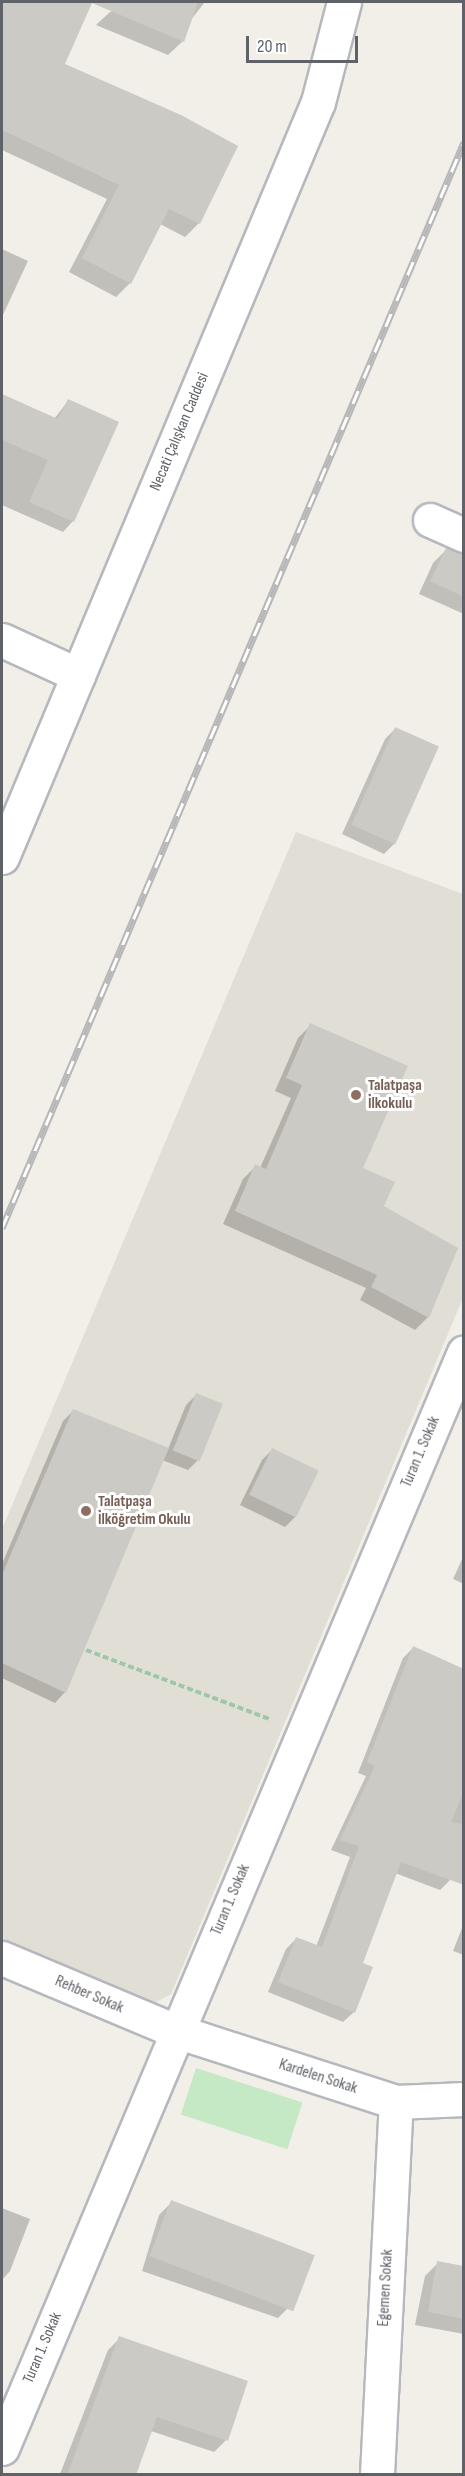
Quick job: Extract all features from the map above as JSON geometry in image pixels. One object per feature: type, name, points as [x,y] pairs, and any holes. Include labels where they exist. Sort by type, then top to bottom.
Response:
[{"type":"street","name":"Necati Çalışkan Caddesi","points":[[2,857],[318,102],[344,2]]},
{"type":"street","points":[[430,520],[464,535]]},
{"type":"street","points":[[2,640],[78,675]]},
{"type":"street","name":"Turan 1. Sokak","points":[[2,2448],[463,1355]]},
{"type":"street","name":"Rehber Sokak","points":[[2,1958],[176,2031]]},
{"type":"street","name":"Kardelen Sokak","points":[[176,2031],[396,2102],[464,2099]]},
{"type":"street","name":"Egemen Sokak","points":[[377,2475],[396,2102]]},
{"type":"path","points":[[86,1650],[282,1724]]},
{"type":"shaded area","points":[[296,832],[463,894],[463,1298],[171,1994],[145,2008],[2,1946],[2,1529]]},
{"type":"green space","points":[[196,2068],[303,2103],[287,2149],[181,2115]]},
{"type":"building","points":[[2,2],[198,2],[184,42],[92,3],[65,64],[181,115],[238,146],[200,224],[169,209],[131,284],[82,258],[119,185],[2,130]]},
{"type":"building","points":[[2,394],[58,419],[68,399],[119,422],[74,522],[29,502],[48,460],[2,440]]},
{"type":"building","points":[[446,548],[464,553],[464,597],[430,581]]},
{"type":"building","points":[[395,727],[439,747],[395,844],[351,825]]},
{"type":"building","points":[[310,1023],[408,1066],[363,1168],[395,1182],[384,1206],[458,1248],[429,1318],[371,1287],[377,1275],[235,1211],[255,1164],[266,1169],[302,1085],[286,1078]]},
{"type":"building","points":[[196,1393],[223,1404],[200,1461],[173,1450]]},
{"type":"building","name":"Talatpaşa İlköğretim Okulu","points":[[73,1409],[169,1448],[66,1693],[2,1663],[2,1575]]},
{"type":"building","points":[[272,1448],[319,1471],[296,1518],[249,1495]]},
{"type":"building","points":[[413,1646],[464,1669],[464,1791],[451,1822],[464,1824],[464,1885],[401,1862],[363,1963],[373,1967],[355,2013],[278,1982],[296,1937],[322,1947],[359,1846],[340,1840],[375,1766],[367,1762]]},
{"type":"building","points":[[171,2200],[315,2255],[293,2311],[149,2256]]},
{"type":"building","points":[[437,2261],[464,2266],[464,2319],[428,2312]]},
{"type":"building","points":[[119,2336],[248,2381],[228,2441],[157,2417],[136,2475],[67,2475]]},
{"type":"railway","points":[[2,1228],[464,142]]},
{"type":"place","name":"Talatpaşa İlkokulu","points":[[356,1095]]},
{"type":"place","name":"Talatpaşa İlköğretim Okulu","points":[[86,1511]]}]
